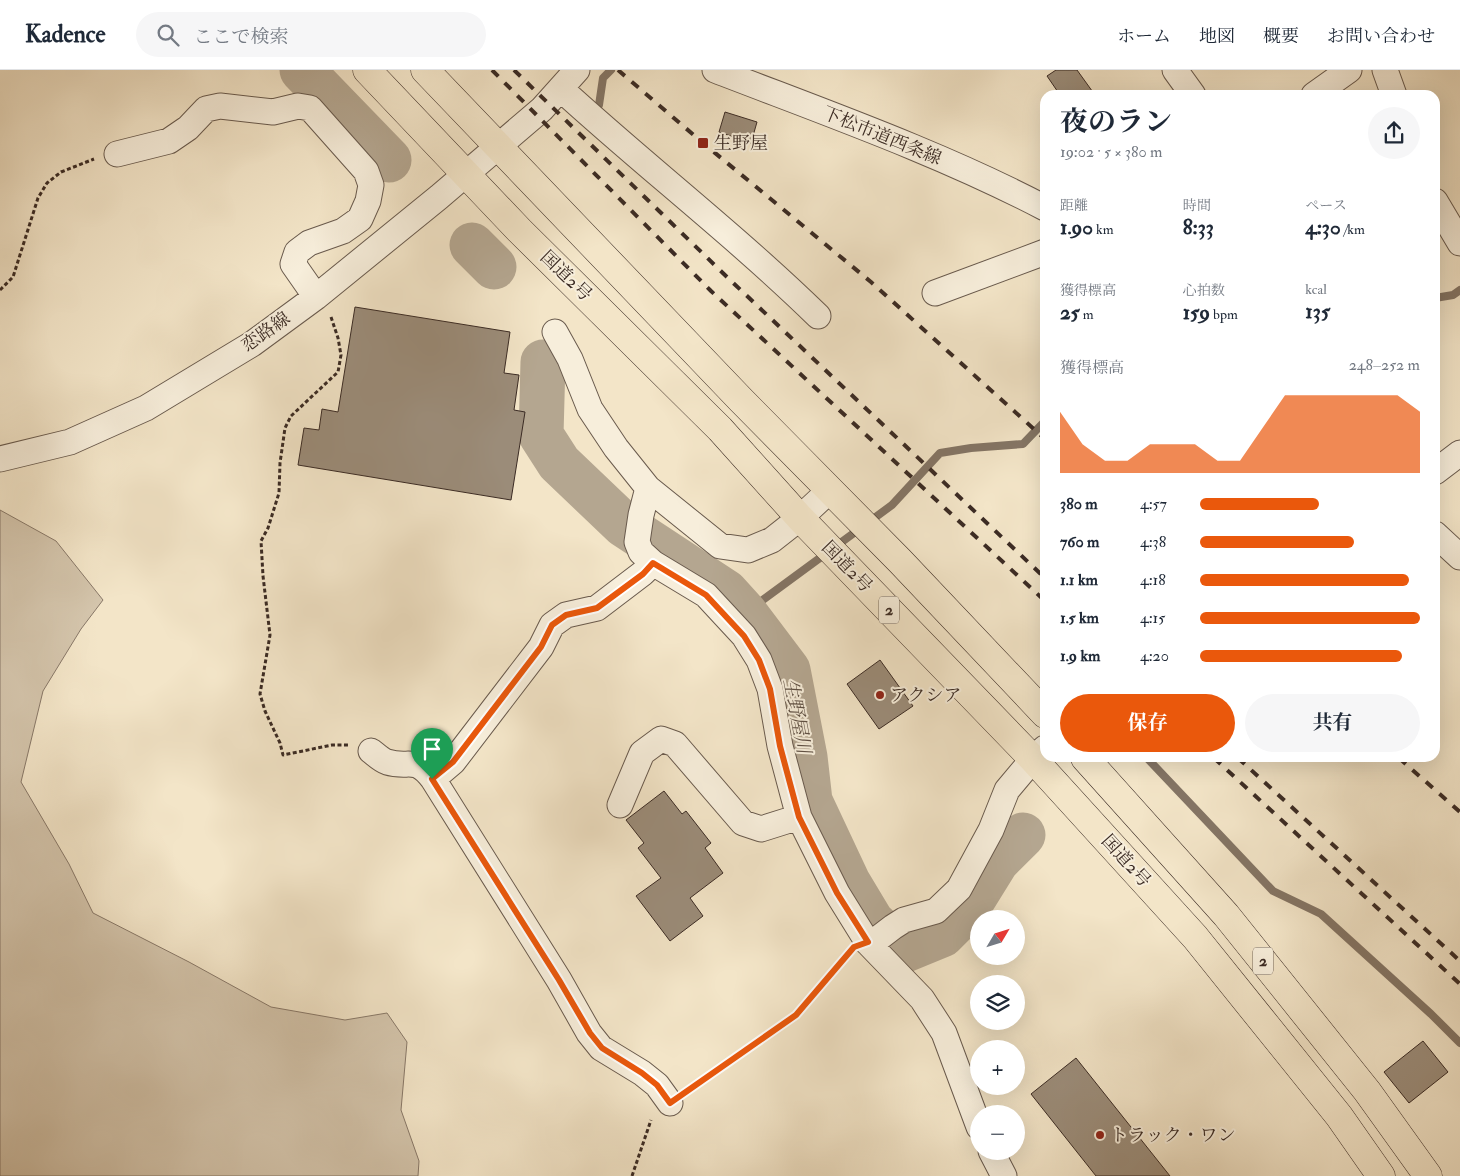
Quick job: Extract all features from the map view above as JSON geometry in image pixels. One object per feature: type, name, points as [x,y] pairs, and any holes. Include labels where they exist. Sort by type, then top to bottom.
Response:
[{"type":"highway","name":"国道2号","points":[[367,70],[519,230],[720,429],[800,518],[1039,754]]},
{"type":"highway","name":"2","points":[[425,70],[741,400],[900,560],[1040,709]]},
{"type":"highway","name":"国道2号","points":[[1046,762],[1195,937],[1339,1116],[1382,1176]]},
{"type":"highway","name":"2","points":[[1089,762],[1226,915],[1367,1091],[1428,1176]]},
{"type":"street","name":"恋路線","points":[[0,459],[70,442],[146,408],[252,344],[316,297],[466,174],[542,109],[577,70]]},
{"type":"street","name":"下松市道西条線","points":[[715,70],[915,148],[1015,192],[1040,205]]},
{"type":"street","points":[[1175,70],[1189,90]]},
{"type":"street","points":[[1321,90],[1349,70]]},
{"type":"street","points":[[1384,70],[1392,90]]},
{"type":"street","points":[[561,89],[609,133],[779,278],[818,316]]},
{"type":"street","points":[[117,154],[169,141],[188,128],[206,109],[220,106],[273,112],[298,106],[310,108],[366,171],[371,185],[368,201],[360,219],[343,230],[309,243],[297,252],[293,264],[316,297]]},
{"type":"street","points":[[1440,209],[1460,243]]},
{"type":"street","points":[[935,293],[1040,254]]},
{"type":"street","points":[[555,332],[570,359],[590,409],[616,448],[648,488],[720,546],[748,550],[772,540],[800,518],[830,490]]},
{"type":"street","points":[[1440,468],[1460,453]]},
{"type":"street","points":[[648,488],[641,515],[638,542],[641,552],[653,563],[706,595],[744,636],[759,660],[770,689],[780,746],[799,817],[837,893],[879,937],[944,1033],[971,1105]]},
{"type":"street","points":[[1440,539],[1460,557]]},
{"type":"street","points":[[432,779],[453,762],[541,647],[552,625],[566,615],[597,608],[643,574],[653,563]]},
{"type":"street","points":[[620,805],[642,753],[661,739],[675,744],[743,823],[761,829],[799,817]]},
{"type":"street","points":[[370,751],[386,761],[416,764],[425,770],[559,980],[590,1033],[602,1048],[642,1073],[657,1085],[670,1103]]},
{"type":"street","points":[[879,937],[904,920],[936,911],[959,889],[991,830],[1007,790],[1039,754]]},
{"type":"street","points":[[996,1160],[1004,1176]]},
{"type":"path","points":[[0,290],[14,277],[38,198],[48,183],[61,172],[95,158],[117,154]]},
{"type":"path","points":[[316,297],[329,314],[338,338],[341,355],[338,372],[291,416],[285,428],[280,464],[279,494],[262,541],[263,576],[270,635],[260,694],[283,755],[332,745],[352,745],[370,751]]},
{"type":"path","points":[[632,1176],[652,1118],[670,1103],[796,1015],[854,947],[879,937]]},
{"type":"shaded area","points":[[0,510],[56,541],[103,600],[81,629],[43,691],[21,782],[69,864],[93,913],[189,962],[271,1007],[345,1020],[387,1013],[407,1042],[401,1110],[419,1161],[418,1176],[0,1176]]},
{"type":"building","points":[[1056,70],[1077,70],[1091,90],[1057,90],[1047,76]]},
{"type":"building","points":[[725,112],[757,122],[751,143],[719,132]]},
{"type":"building","points":[[355,307],[510,332],[504,373],[519,375],[514,410],[525,412],[511,500],[298,465],[304,428],[319,430],[322,409],[338,412]]},
{"type":"building","name":"アクシア","points":[[880,660],[913,706],[879,729],[847,684]]},
{"type":"building","points":[[664,791],[682,814],[686,811],[711,843],[705,848],[723,873],[690,898],[703,916],[670,941],[636,896],[661,878],[638,848],[644,843],[626,820]]},
{"type":"building","points":[[1423,1041],[1448,1072],[1409,1103],[1384,1072]]},
{"type":"building","name":"トラック・ワン","points":[[1076,1058],[1170,1176],[1096,1176],[1031,1094]]},
{"type":"waterway","name":"生野屋川","points":[[302,70],[389,160]]},
{"type":"waterway","points":[[599,105],[603,78],[611,70]]},
{"type":"waterway","name":"生野屋川","points":[[472,245],[494,267]]},
{"type":"waterway","points":[[1440,297],[1453,295],[1460,290]]},
{"type":"waterway","name":"生野屋川","points":[[543,362],[541,435],[559,463],[624,525],[726,592],[745,613],[788,670],[805,757],[810,801],[848,882],[872,922],[903,951],[942,935],[966,911],[997,861],[1023,835]]},
{"type":"waterway","points":[[745,613],[892,505],[940,453],[971,448],[1023,444],[1040,426]]},
{"type":"waterway","points":[[1151,762],[1273,891],[1321,914],[1431,1014],[1460,1043]]},
{"type":"railway","points":[[492,70],[711,291],[1040,596]]},
{"type":"railway","points":[[514,70],[728,278],[1040,573]]},
{"type":"railway","points":[[618,70],[871,282],[1040,434]]},
{"type":"railway","points":[[1218,762],[1460,984]]},
{"type":"railway","points":[[1242,762],[1460,961]]},
{"type":"railway","points":[[1404,762],[1460,812]]},
{"type":"place","name":"生野屋","points":[[703,143]]},
{"type":"place","name":"アクシア","points":[[880,695]]},
{"type":"place","name":"トラック・ワン","points":[[1100,1135]]},
{"type":"route","points":[[653,563],[706,595],[744,636],[759,660],[770,689],[780,746],[799,817],[837,893],[868,942],[854,947],[796,1015],[670,1103],[657,1085],[642,1073],[602,1048],[590,1033],[559,980],[432,779],[453,762],[541,647],[552,625],[566,615],[597,608],[643,574],[653,563]]}]
